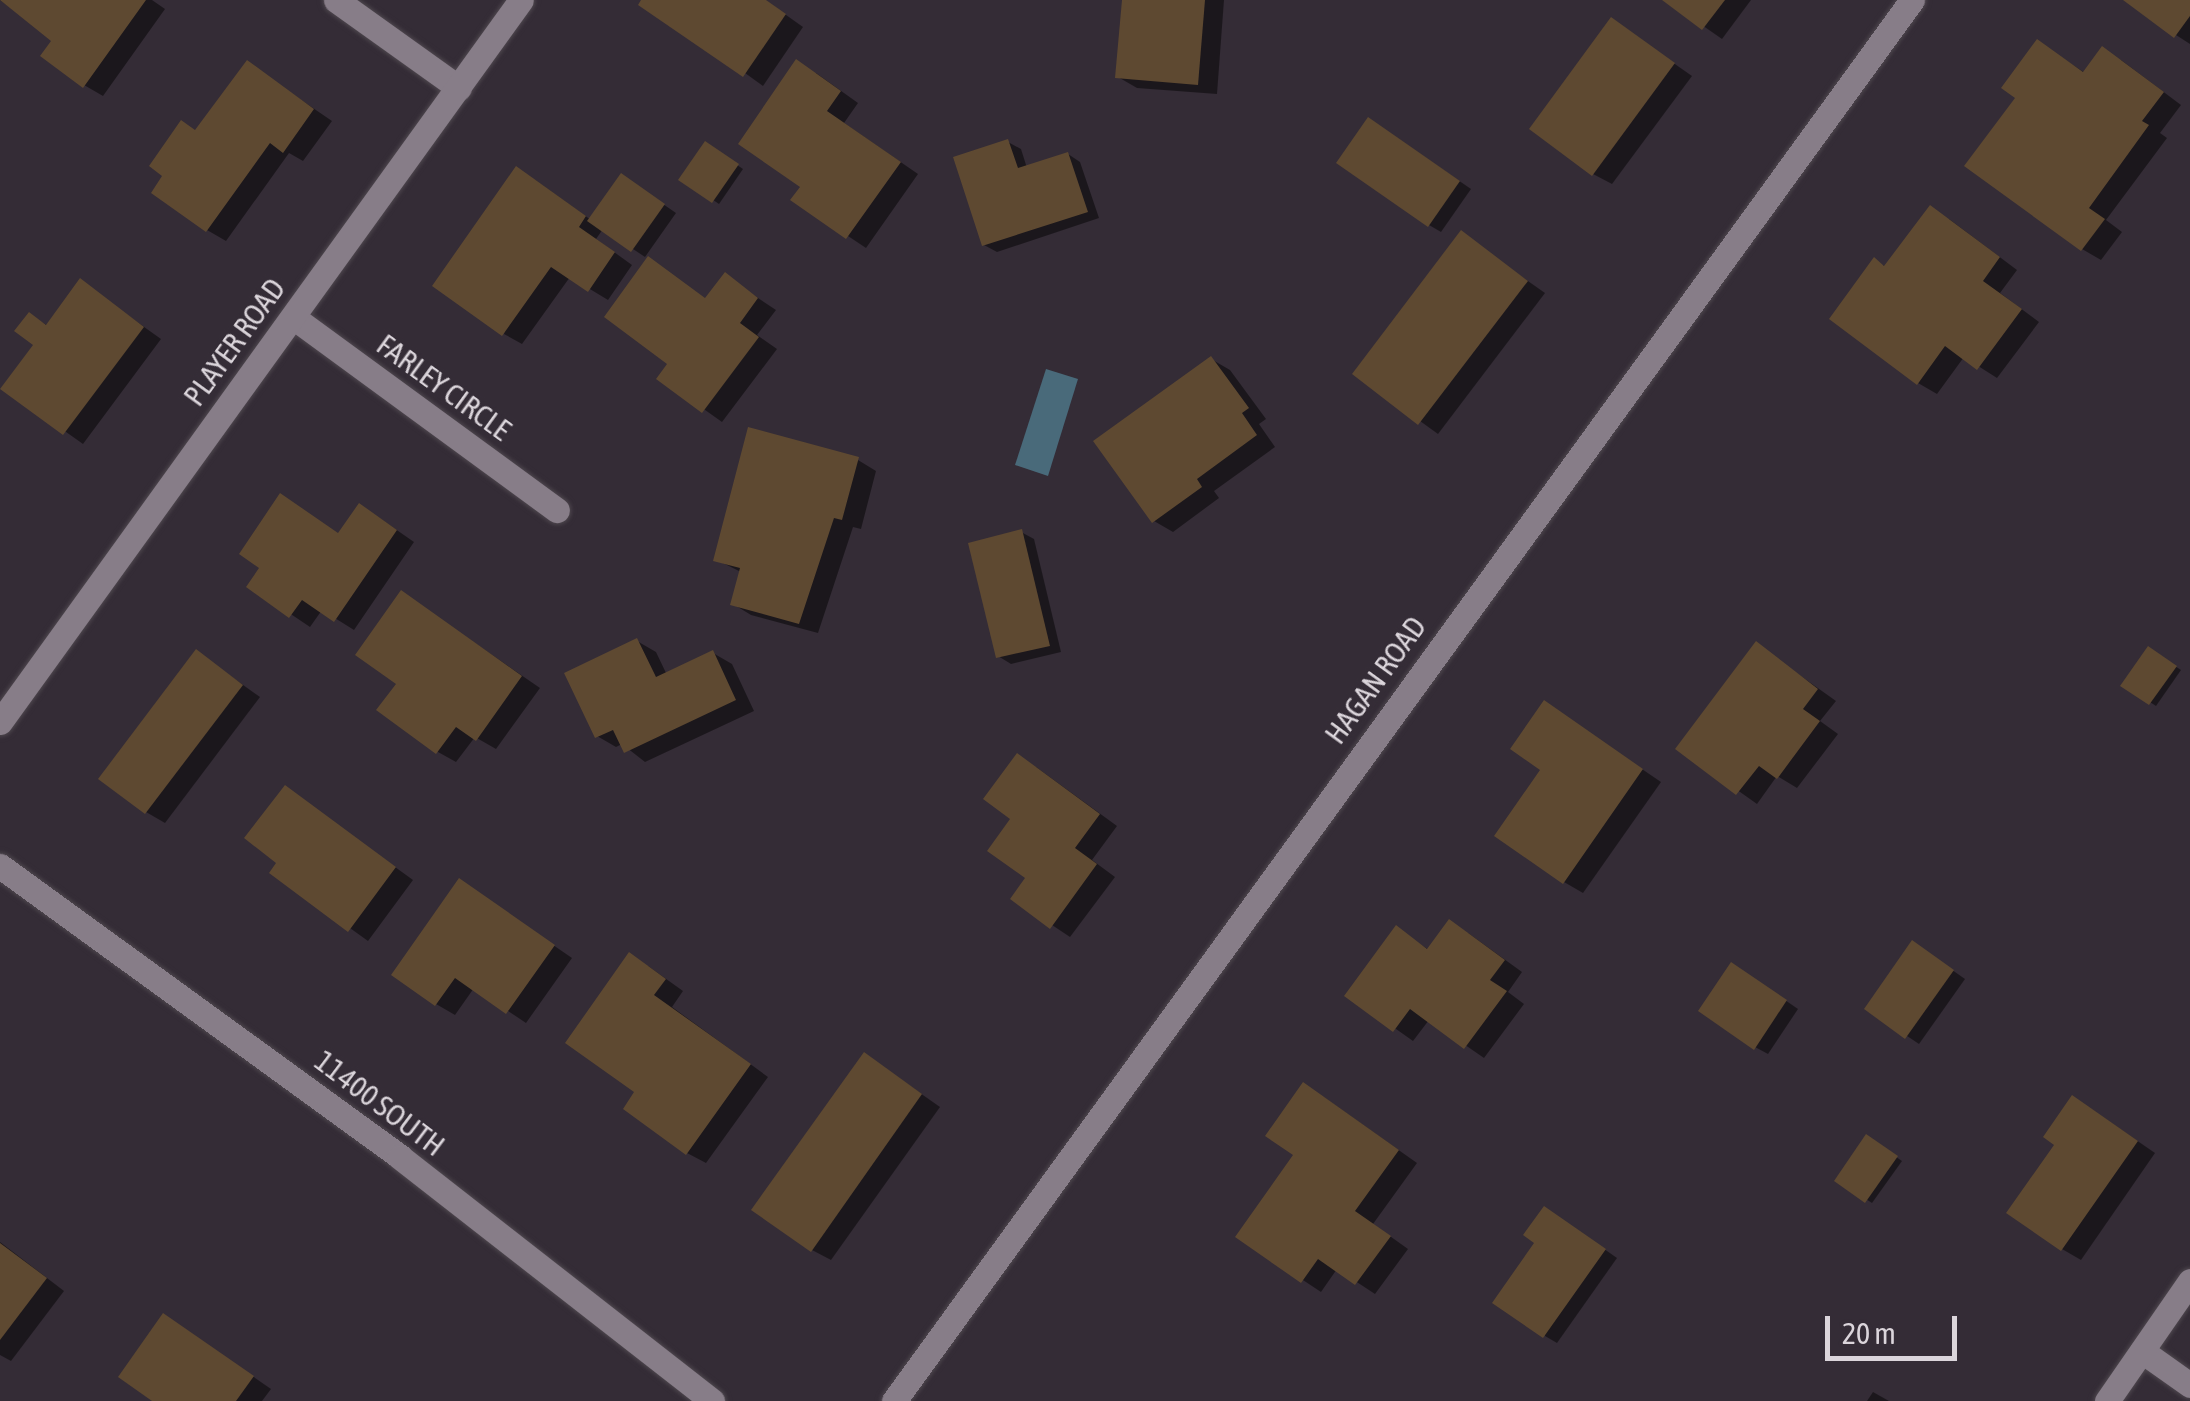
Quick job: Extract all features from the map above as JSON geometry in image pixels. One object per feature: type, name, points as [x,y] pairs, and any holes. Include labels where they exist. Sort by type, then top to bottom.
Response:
[{"type":"street","points":[[336,0],[459,88]]},
{"type":"street","name":"PLAYER ROAD","points":[[0,722],[521,0]]},
{"type":"street","name":"HAGAN ROAD","points":[[894,1401],[1912,0]]},
{"type":"street","name":"FARLEY CIRCLE","points":[[293,317],[556,510]]},
{"type":"street","name":"11400 SOUTH","points":[[0,866],[400,1157],[712,1401]]},
{"type":"street","points":[[2107,1401],[2190,1281]]},
{"type":"street","points":[[2142,1351],[2190,1385]]},
{"type":"water","points":[[1046,369],[1078,379],[1048,476],[1015,465]]},
{"type":"building","points":[[0,0],[146,0],[83,88],[40,56],[51,41]]},
{"type":"building","points":[[641,0],[766,0],[786,14],[743,77],[638,5]]},
{"type":"building","points":[[1122,0],[1205,0],[1198,85],[1115,78]]},
{"type":"building","points":[[1662,0],[1725,0],[1702,30]]},
{"type":"building","points":[[2123,0],[2190,0],[2190,16],[2174,38]]},
{"type":"building","points":[[1611,17],[1675,63],[1592,176],[1529,129]]},
{"type":"building","points":[[2037,39],[2083,72],[2102,46],[2164,92],[2142,121],[2149,125],[2089,208],[2105,219],[2081,251],[1964,166],[2015,98],[2001,88]]},
{"type":"building","points":[[796,59],[841,91],[827,111],[901,162],[846,239],[790,200],[800,187],[738,144]]},
{"type":"building","points":[[247,60],[314,109],[283,153],[270,143],[206,232],[151,193],[162,176],[149,166],[181,120],[195,130]]},
{"type":"building","points":[[1368,117],[1460,181],[1428,227],[1336,163]]},
{"type":"building","points":[[1008,139],[1018,168],[1068,152],[1088,212],[982,246],[953,157]]},
{"type":"building","points":[[705,141],[739,164],[712,203],[678,180]]},
{"type":"building","points":[[516,166],[586,216],[579,227],[615,252],[588,292],[551,267],[502,336],[432,286]]},
{"type":"building","points":[[621,173],[665,204],[631,252],[587,221]]},
{"type":"building","points":[[1930,205],[2000,257],[1983,281],[2022,309],[1977,370],[1945,346],[1917,385],[1829,319],[1874,257],[1884,266]]},
{"type":"building","points":[[1461,230],[1528,281],[1418,425],[1352,374]]},
{"type":"building","points":[[648,256],[705,298],[725,272],[758,298],[740,323],[759,337],[702,413],[656,379],[667,364],[604,317]]},
{"type":"building","points":[[80,278],[144,327],[63,435],[0,389],[33,345],[14,331],[29,312],[46,325]]},
{"type":"building","points":[[1211,356],[1249,408],[1242,413],[1257,435],[1197,479],[1202,487],[1152,523],[1093,441]]},
{"type":"building","points":[[748,427],[859,457],[842,520],[834,518],[799,624],[730,605],[740,568],[713,561]]},
{"type":"building","points":[[280,493],[338,533],[359,503],[397,530],[334,622],[302,600],[289,618],[246,587],[259,568],[239,554]]},
{"type":"building","points":[[1022,529],[1050,646],[996,658],[968,543]]},
{"type":"building","points":[[401,590],[522,676],[476,741],[456,727],[436,754],[376,710],[396,684],[355,655]]},
{"type":"building","points":[[637,638],[656,677],[713,650],[736,700],[624,753],[613,730],[595,738],[564,673]]},
{"type":"building","points":[[1756,641],[1818,689],[1803,709],[1820,721],[1777,779],[1759,766],[1736,795],[1675,749]]},
{"type":"building","points":[[2148,646],[2177,666],[2149,705],[2120,686]]},
{"type":"building","points":[[196,649],[243,685],[145,814],[98,779]]},
{"type":"building","points":[[1544,700],[1643,769],[1563,884],[1494,836],[1540,770],[1510,749]]},
{"type":"building","points":[[1017,753],[1100,814],[1075,848],[1097,864],[1050,929],[1010,899],[1025,878],[987,851],[1010,819],[983,799]]},
{"type":"building","points":[[285,785],[396,867],[348,932],[269,873],[276,863],[244,838]]},
{"type":"building","points":[[459,878],[555,945],[506,1014],[455,978],[435,1006],[391,975]]},
{"type":"building","points":[[1449,919],[1505,960],[1490,980],[1507,991],[1464,1049],[1410,1009],[1393,1032],[1344,996],[1396,925],[1427,949]]},
{"type":"building","points":[[1912,940],[1954,970],[1905,1039],[1864,1009]]},
{"type":"building","points":[[629,952],[666,979],[654,995],[751,1064],[686,1155],[623,1109],[634,1092],[565,1043]]},
{"type":"building","points":[[1731,962],[1787,1000],[1754,1050],[1698,1011]]},
{"type":"building","points":[[864,1052],[922,1094],[811,1252],[751,1210]]},
{"type":"building","points":[[1303,1082],[1399,1150],[1355,1211],[1391,1236],[1355,1285],[1318,1259],[1301,1283],[1235,1237],[1293,1155],[1265,1136]]},
{"type":"building","points":[[2072,1095],[2138,1141],[2061,1251],[2006,1213],[2054,1145],[2043,1137]]},
{"type":"building","points":[[1866,1134],[1898,1156],[1865,1203],[1834,1181]]},
{"type":"building","points":[[1544,1206],[1606,1249],[1543,1338],[1492,1303],[1534,1243],[1523,1235]]},
{"type":"building","points":[[0,1243],[47,1278],[0,1340]]},
{"type":"building","points":[[163,1313],[254,1376],[236,1401],[152,1401],[118,1377]]}]
